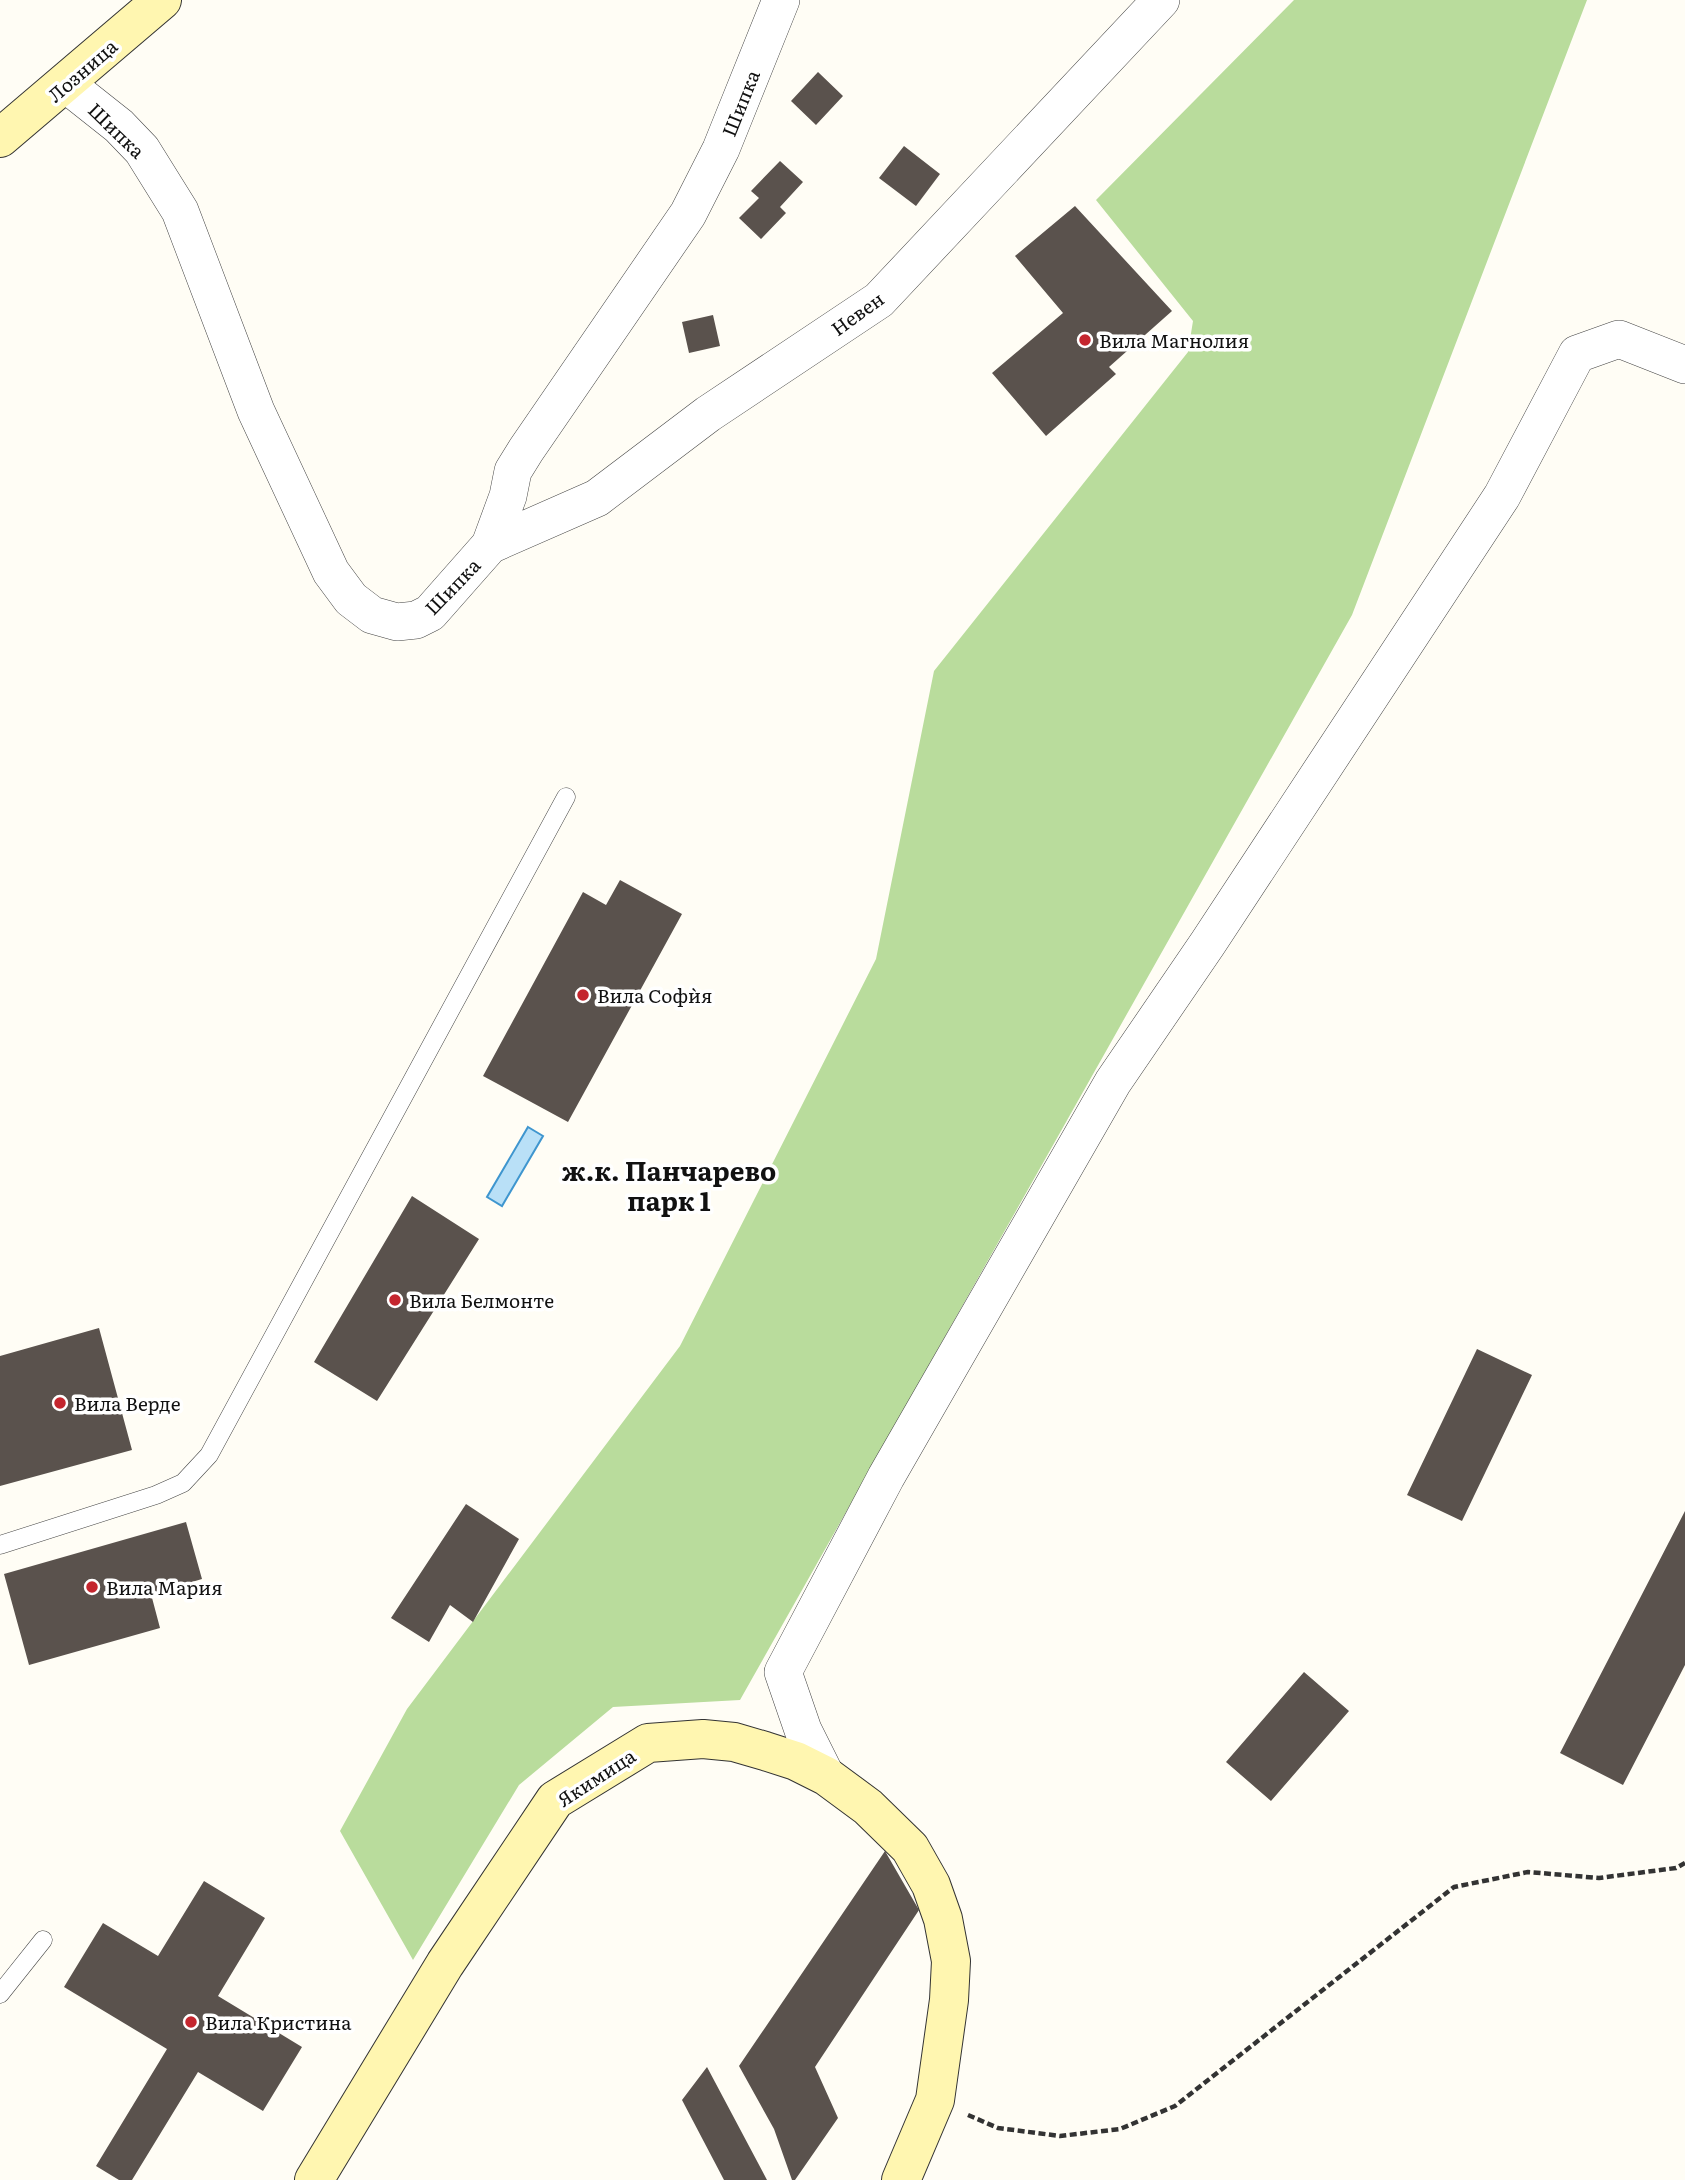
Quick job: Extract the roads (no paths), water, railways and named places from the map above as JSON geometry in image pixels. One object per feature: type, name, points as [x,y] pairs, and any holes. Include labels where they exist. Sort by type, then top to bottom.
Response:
[{"type":"street","name":"Лозница","points":[[0,138],[162,0]]},
{"type":"street","name":"Шипка","points":[[66,84],[119,126],[142,150],[180,211],[256,411],[331,572],[351,598],[372,615],[397,622],[416,620],[430,613],[490,545],[508,496],[513,471],[688,214],[721,149],[781,0]]},
{"type":"street","name":"Невен","points":[[490,545],[597,498],[708,414],[879,300],[1161,0]]},
{"type":"street","points":[[826,1776],[803,1730],[783,1672],[887,1477],[1113,1082],[1208,943],[1502,496],[1577,354],[1619,339],[1685,365]]},
{"type":"street","name":"Якимица","points":[[314,2180],[445,1964],[555,1800],[648,1743],[702,1739],[734,1742],[796,1761],[826,1776],[869,1807],[909,1848],[931,1885],[943,1919],[951,1961],[949,2000],[934,2100],[901,2180]]},
{"type":"lane","points":[[0,1545],[156,1495],[183,1483],[209,1455],[566,797]]},
{"type":"lane","points":[[0,1994],[43,1940]]},
{"type":"water","points":[[528,1127],[543,1136],[502,1206],[487,1197]]},
{"type":"place","name":"Вила Магнолия","points":[[1085,340]]},
{"type":"place","name":"Вила Софѝя","points":[[583,995]]},
{"type":"place","name":"Вила Белмонте","points":[[395,1300]]},
{"type":"place","name":"Вила Верде","points":[[60,1403]]},
{"type":"place","name":"Вила Мария","points":[[92,1587]]},
{"type":"place","name":"Вила Кристина","points":[[191,2022]]},
{"type":"district","name":"ж.к. Панчарево парк 1","points":[[669,1184]]}]
